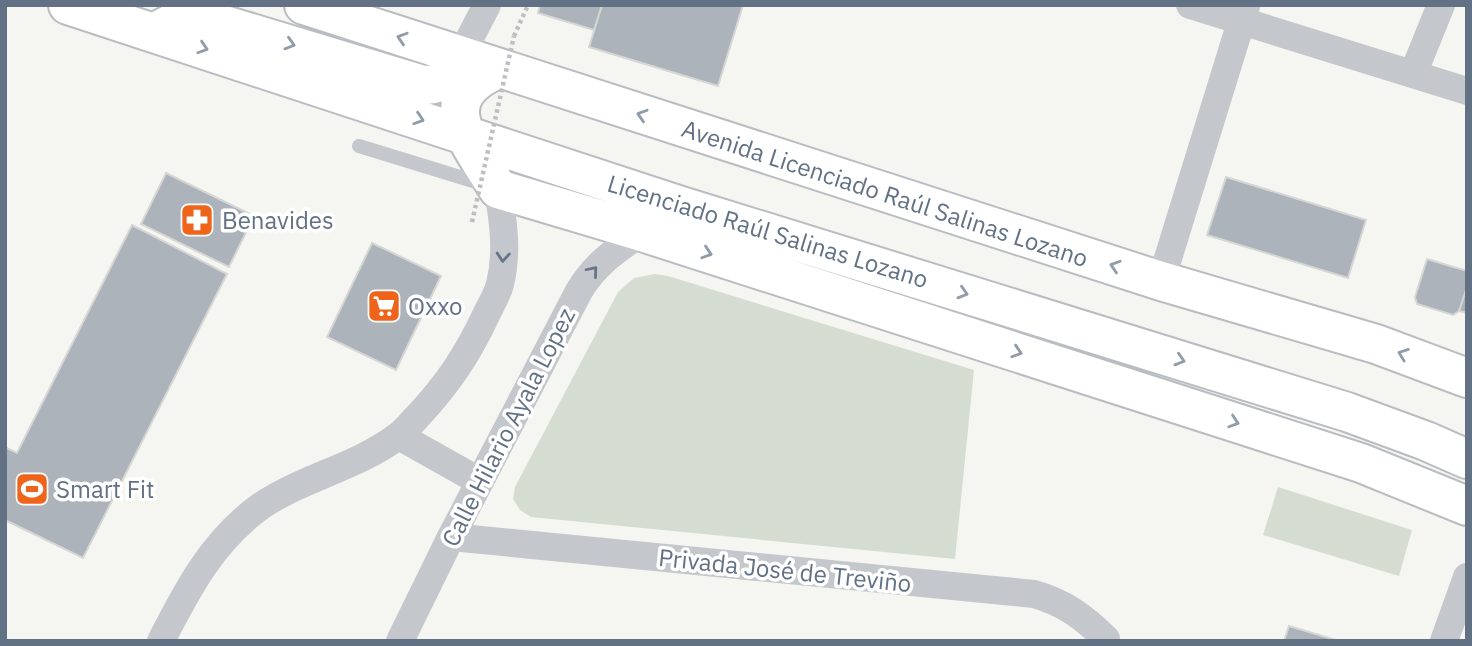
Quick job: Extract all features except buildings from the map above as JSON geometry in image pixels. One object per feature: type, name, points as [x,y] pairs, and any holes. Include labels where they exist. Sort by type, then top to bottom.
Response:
[{"type":"main road","name":"Licenciado Raúl Salinas Lozano","points":[[68,5],[678,205],[1348,412],[1467,459]]},
{"type":"main road","name":"Avenida Licenciado Raúl Salinas Lozano","points":[[304,5],[1161,281],[1376,344],[1467,378]]},
{"type":"main road","points":[[155,32],[178,20],[208,20],[423,85],[444,81],[460,57]]},
{"type":"main road","points":[[498,69],[474,80],[467,88],[460,110],[464,134],[498,189],[642,232],[1361,463],[1467,506]]},
{"type":"street","points":[[460,57],[486,5]]},
{"type":"street","points":[[1190,5],[1243,13],[1467,91]]},
{"type":"street","points":[[1413,74],[1441,5]]},
{"type":"street","points":[[1161,281],[1243,13]]},
{"type":"street","points":[[161,641],[188,586],[211,554],[236,527],[260,507],[286,492],[360,458],[398,436],[453,376],[470,350],[500,285],[504,253],[498,189]]},
{"type":"street","name":"Calle Hilario Ayala Lopez","points":[[400,641],[479,481],[589,274],[605,258],[642,232]]},
{"type":"street","points":[[398,436],[479,481]]},
{"type":"street","name":"Privada José de Treviño","points":[[451,537],[1034,594],[1072,609],[1106,639]]},
{"type":"street","points":[[1444,641],[1467,577]]},
{"type":"lane","points":[[359,146],[498,189]]},
{"type":"path","points":[[472,222],[514,36],[528,5]]},
{"type":"shaded area","points":[[655,274],[974,370],[955,559],[531,517],[520,510],[513,499],[515,487],[618,292],[634,278]]},
{"type":"shaded area","points":[[1278,487],[1412,530],[1399,576],[1263,535]]},
{"type":"place","name":"Benavides","points":[[197,220]]},
{"type":"place","name":"Oxxo","points":[[384,306]]},
{"type":"place","name":"Smart Fit","points":[[32,489]]}]
